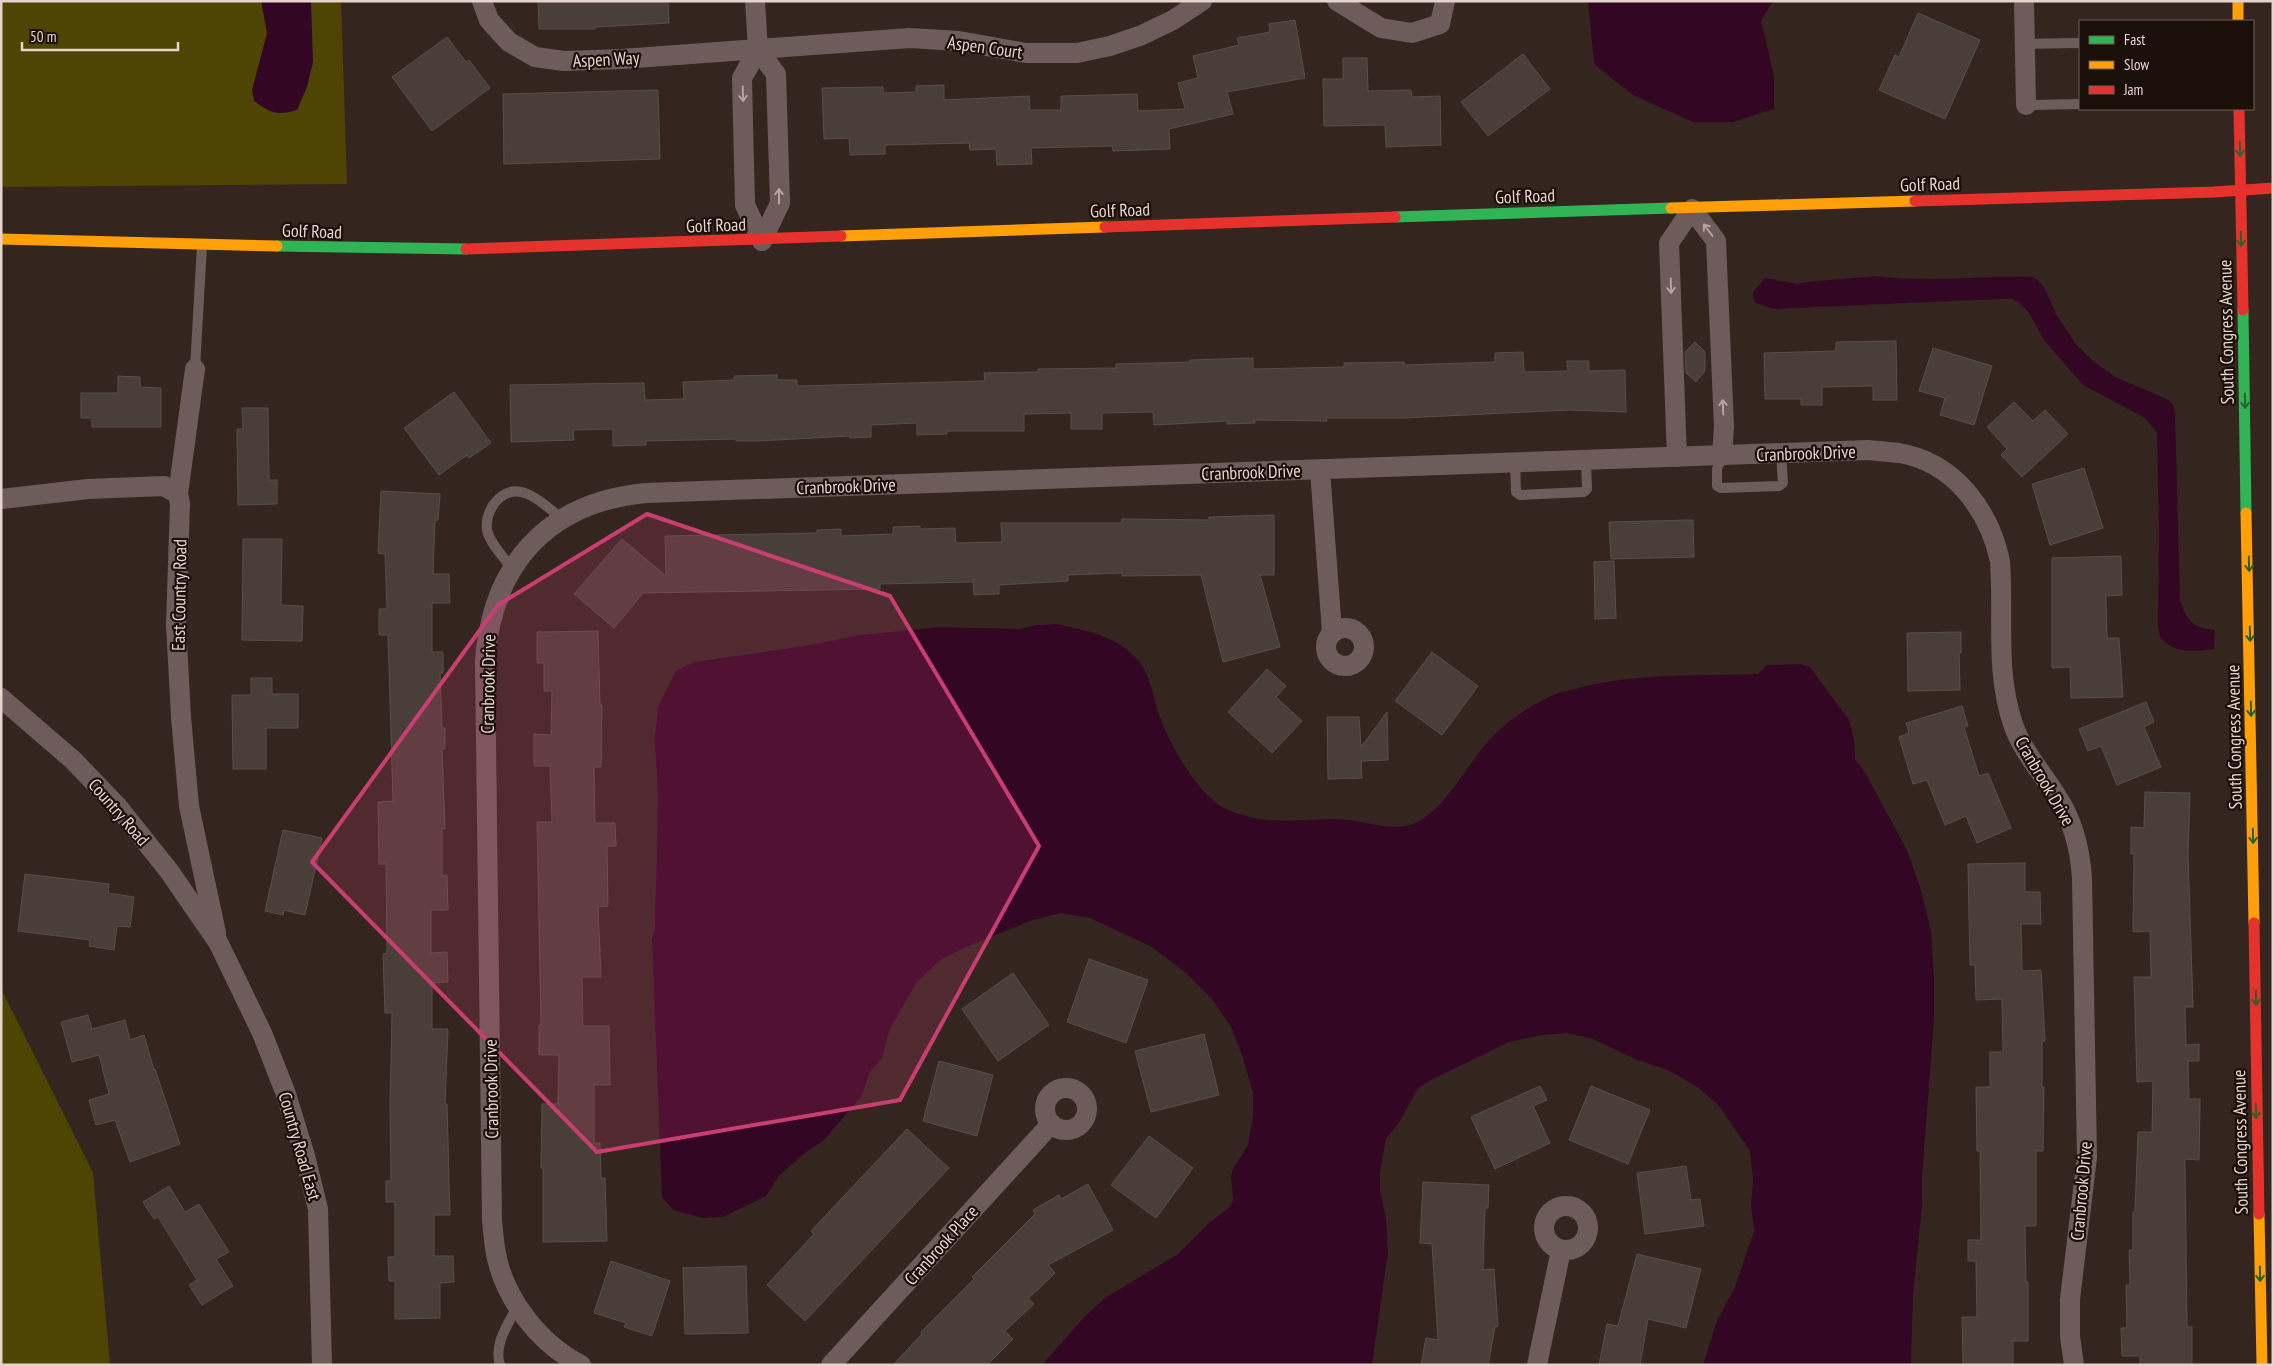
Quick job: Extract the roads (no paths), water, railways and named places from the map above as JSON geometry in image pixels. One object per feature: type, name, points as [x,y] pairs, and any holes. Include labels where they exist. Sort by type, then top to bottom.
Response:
[{"type":"street","name":"Aspen Way","points":[[482,1],[489,20],[509,42],[521,51],[550,60],[622,59],[758,50]]},
{"type":"street","points":[[755,1],[758,50],[742,78],[745,205],[762,241]]},
{"type":"street","name":"Aspen Court","points":[[758,50],[910,38],[959,41],[1026,53],[1077,53],[1110,46],[1142,36],[1173,20],[1202,1]]},
{"type":"street","points":[[1337,1],[1381,28],[1412,33],[1440,24],[1446,1]]},
{"type":"street","points":[[2024,1],[2026,105]]},
{"type":"street","points":[[2238,1],[2238,20]]},
{"type":"street","points":[[758,50],[776,74],[780,203],[762,241]]},
{"type":"street","name":"South Congress Avenue","points":[[2239,110],[2265,1039],[2262,1365]]},
{"type":"street","name":"Golf Road","points":[[1,239],[448,250],[762,241],[1355,218],[1692,209],[2273,188]]},
{"type":"street","points":[[1677,457],[1669,243],[1692,209],[1716,241],[1724,427],[1722,456]]},
{"type":"street","name":"East Country Road","points":[[195,369],[178,494],[180,504],[176,624],[181,716],[189,806],[218,942]]},
{"type":"street","name":"Cranbrook Drive","points":[[577,1364],[542,1336],[524,1316],[501,1272],[496,1255],[492,1220],[485,661],[491,617],[496,600],[512,569],[534,541],[562,519],[594,503],[628,494],[646,493],[1868,450],[1900,453],[1930,464],[1956,481],[1977,504],[1985,517],[1997,546],[2001,577],[2004,691],[2012,723],[2028,755],[2065,809],[2072,825],[2081,860],[2087,1157],[2070,1299],[2070,1336],[2074,1365]]},
{"type":"street","name":"Cranbrook Drive","points":[[1320,470],[1332,632]]},
{"type":"street","points":[[1,500],[88,489],[164,486],[178,494]]},
{"type":"street","name":"Country Road","points":[[1,698],[25,716],[73,760],[118,807],[169,871],[218,942]]},
{"type":"street","name":"Country Road East","points":[[218,942],[262,1033],[286,1094],[305,1156],[318,1208],[322,1365]]},
{"type":"street","name":"Cranbrook Place","points":[[831,1365],[1051,1124]]},
{"type":"street","points":[[1537,1365],[1561,1250]]},
{"type":"lane","points":[[2025,44],[2079,43]]},
{"type":"lane","points":[[2026,105],[2079,104]]},
{"type":"lane","name":"East Country Road","points":[[195,369],[202,245]]},
{"type":"lane","points":[[1722,456],[1717,470],[1717,486],[1721,488],[1779,486],[1783,483],[1781,454]]},
{"type":"lane","points":[[1515,463],[1516,492],[1520,495],[1584,492],[1587,489],[1586,460]]},
{"type":"lane","points":[[512,569],[487,530],[490,509],[496,501],[505,495],[525,493],[535,496],[562,519]]},
{"type":"lane","points":[[500,1365],[497,1354],[499,1344],[518,1305]]}]
